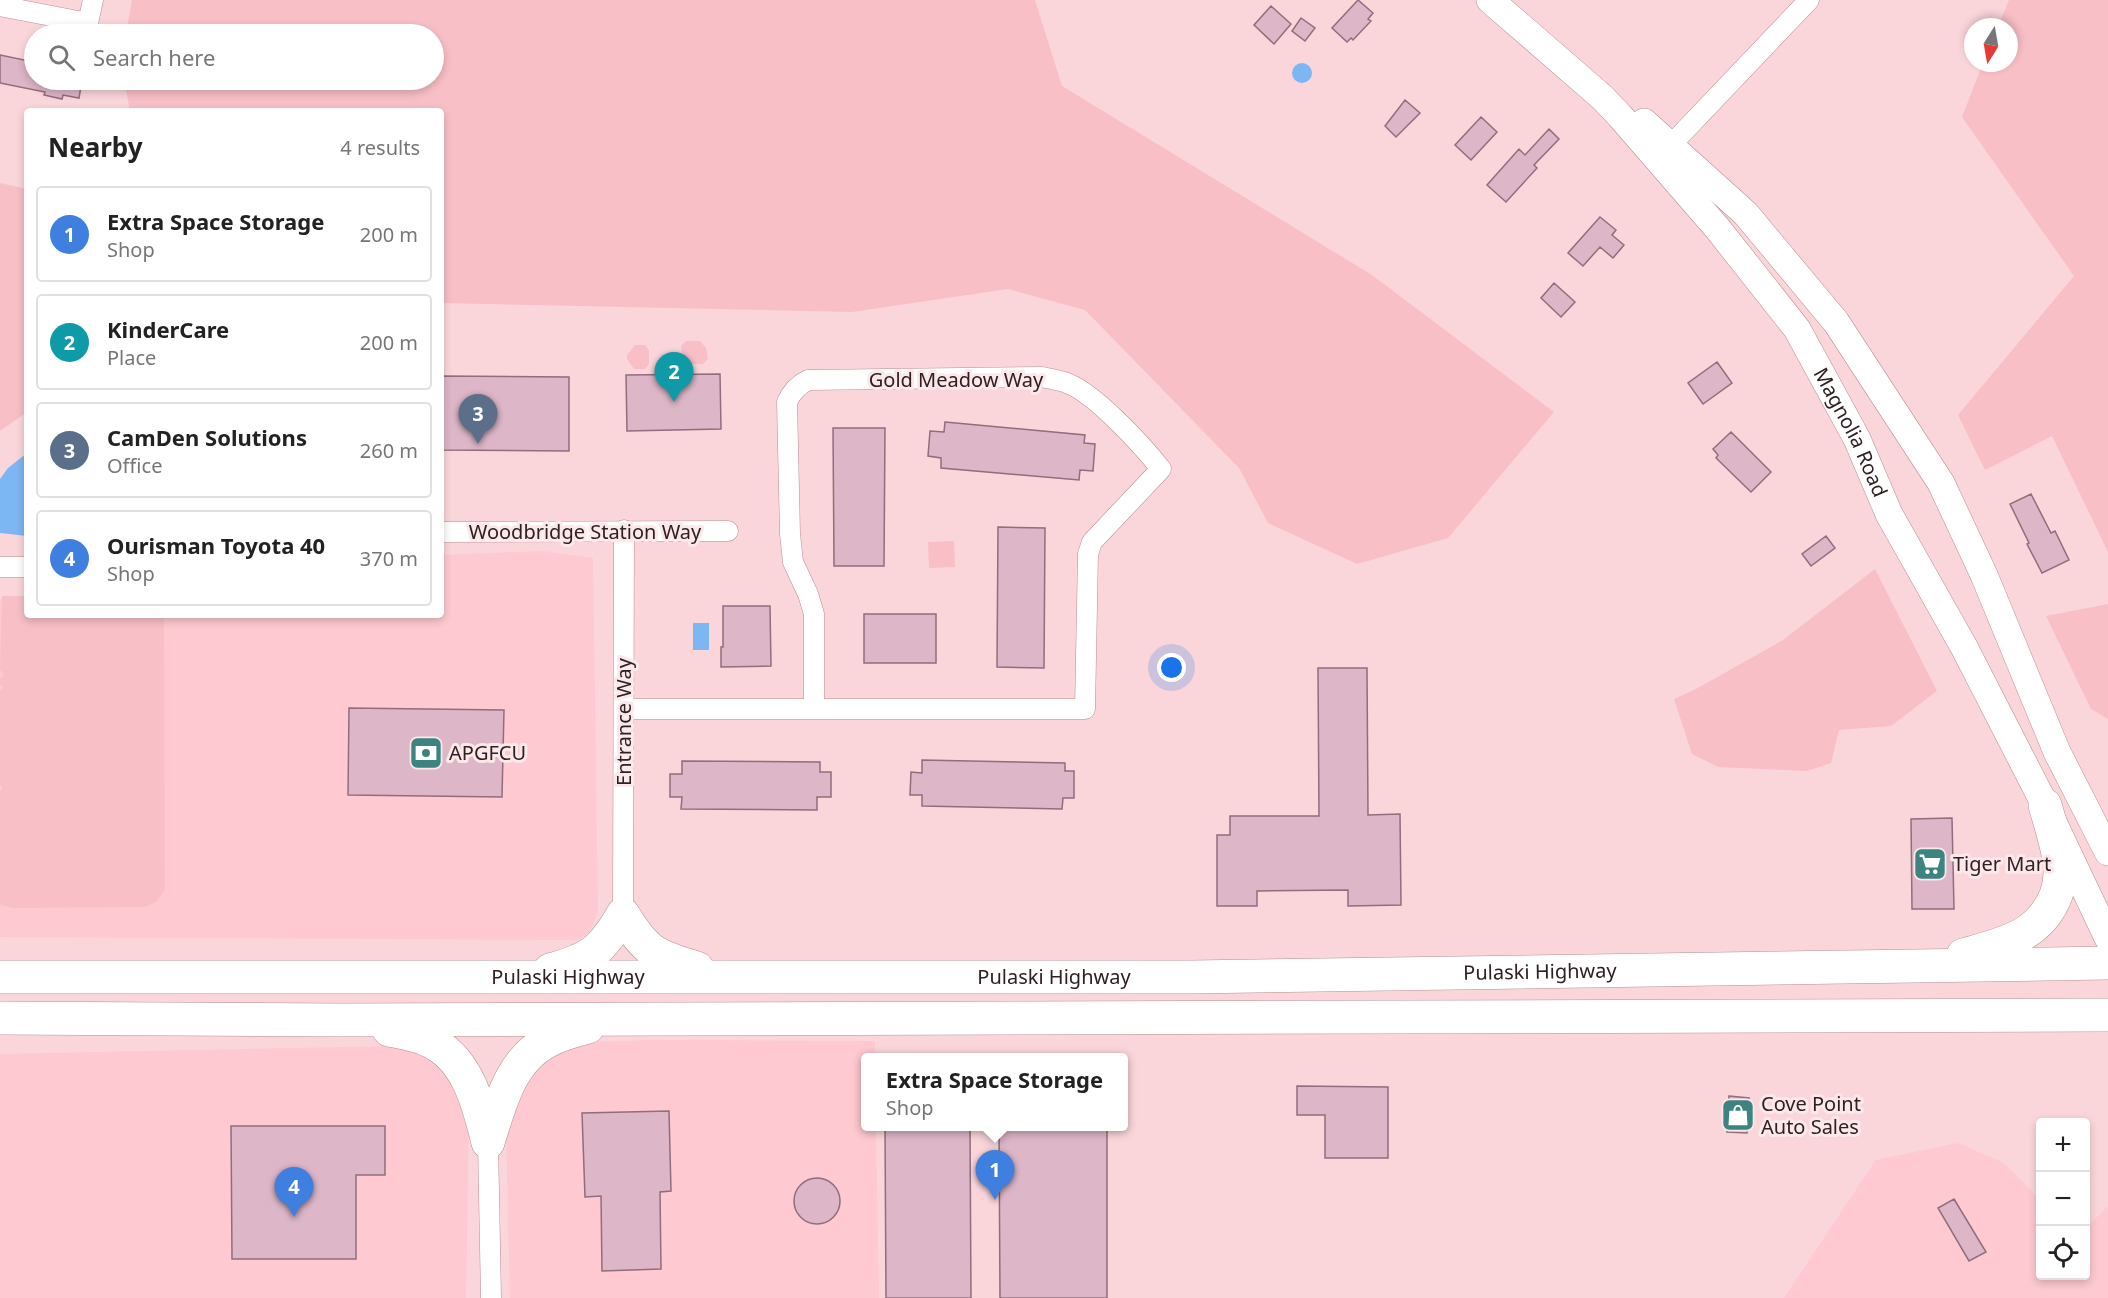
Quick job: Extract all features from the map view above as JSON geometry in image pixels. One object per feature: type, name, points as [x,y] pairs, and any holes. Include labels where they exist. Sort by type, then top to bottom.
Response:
[{"type":"highway","points":[[1888,967],[1945,960],[2001,945],[2022,935],[2042,921],[2052,905],[2060,884],[2059,861],[2045,805]]},
{"type":"highway","points":[[523,977],[570,964],[599,949],[612,934],[623,914],[643,944],[656,954],[728,976]]},
{"type":"highway","name":"Pulaski Highway","points":[[0,977],[1192,977],[2108,963]]},
{"type":"highway","name":"Pulaski Highway","points":[[9,1023],[2108,1015]]},
{"type":"highway","points":[[488,1142],[509,1080],[541,1045],[551,1039],[615,1019]]},
{"type":"highway","points":[[340,1020],[427,1040],[444,1050],[459,1065],[476,1098],[488,1142]]},
{"type":"main road","name":"Magnolia Road","points":[[1491,0],[1587,69],[1746,214],[1836,322],[1941,483],[1984,575],[2057,752],[2108,852]]},
{"type":"main road","name":"Magnolia Road","points":[[1491,0],[1603,98],[1620,116],[1718,229],[1797,329],[1857,439],[1888,514],[1964,647],[2045,805],[2108,938]]},
{"type":"street","points":[[0,6],[88,23],[93,0]]},
{"type":"street","points":[[1670,146],[1809,0]]},
{"type":"street","name":"Gold Meadow Way","points":[[624,709],[814,709],[1085,709],[1088,554],[1092,542],[1161,469],[1146,450],[1089,395],[1069,384],[1042,377],[808,380],[800,384],[791,393],[787,402],[789,534],[794,562],[814,614],[814,709]]},
{"type":"street","name":"Entrance Way","points":[[623,914],[624,530]]},
{"type":"street","name":"Woodbridge Station Way","points":[[444,532],[728,531]]},
{"type":"street","points":[[0,567],[24,567]]},
{"type":"street","points":[[488,1142],[491,1298]]},
{"type":"shaded area","points":[[132,0],[1035,0],[1062,86],[1372,275],[1554,412],[1448,538],[1357,564],[1268,523],[1239,468],[1085,310],[1008,289],[852,312],[444,303],[444,108],[129,108],[126,90],[444,90],[444,24],[128,24]]},
{"type":"shaded area","points":[[2009,0],[2108,0],[2108,552],[2052,436],[1985,470],[1958,415],[2074,276],[1962,117],[1980,72],[2018,72],[2018,18],[2002,18]]},
{"type":"shaded area","points":[[0,183],[24,188],[24,414],[0,431]]},
{"type":"shaded area","points":[[686,341],[700,341],[706,348],[708,359],[703,364],[692,364],[683,359],[681,346]]},
{"type":"shaded area","points":[[635,345],[645,345],[649,350],[649,364],[645,369],[634,369],[627,359],[627,355]]},
{"type":"shaded area","points":[[954,541],[955,567],[929,568],[928,542]]},
{"type":"shaded area","points":[[543,551],[593,558],[598,912],[589,932],[579,940],[0,937],[0,599],[24,598],[24,618],[444,618],[444,555]]},
{"type":"shaded area","points":[[1875,569],[1937,691],[1891,726],[1839,730],[1831,763],[1807,771],[1718,767],[1692,754],[1674,699],[1783,640]]},
{"type":"shaded area","points":[[2,596],[24,596],[24,618],[164,618],[165,890],[156,902],[145,907],[12,908],[0,904],[0,791],[3,788],[0,785],[0,690],[3,688],[0,679],[4,674],[0,670]]},
{"type":"shaded area","points":[[2108,604],[2108,719],[2091,709],[2046,616]]},
{"type":"shaded area","points":[[875,1041],[875,1053],[861,1053],[861,1131],[876,1131],[879,1298],[510,1298],[506,1131],[525,1077],[573,1042]]},
{"type":"shaded area","points":[[395,1046],[419,1052],[452,1077],[469,1113],[466,1298],[0,1298],[0,1054]]},
{"type":"shaded area","points":[[1958,1143],[2004,1163],[2036,1196],[2036,1280],[2090,1280],[2090,1224],[2108,1206],[2108,1298],[1784,1298],[1876,1160]]},
{"type":"water","points":[[1302,63],[1309,66],[1312,73],[1309,80],[1302,83],[1295,80],[1292,73],[1295,66]]},
{"type":"water","points":[[24,455],[24,536],[0,533],[0,479],[8,468]]},
{"type":"water","points":[[693,623],[709,623],[709,650],[693,650]]},
{"type":"building","points":[[1358,0],[1373,13],[1368,19],[1371,21],[1353,40],[1351,38],[1347,42],[1332,28]]},
{"type":"building","points":[[1271,6],[1291,24],[1274,44],[1254,25]]},
{"type":"building","points":[[1301,18],[1315,28],[1305,41],[1292,31]]},
{"type":"building","points":[[0,55],[24,60],[24,88],[0,83]]},
{"type":"building","points":[[35,90],[80,90],[79,98],[63,95],[62,99],[44,95],[45,92]]},
{"type":"building","points":[[1405,100],[1420,113],[1396,137],[1385,126]]},
{"type":"building","points":[[1481,117],[1497,132],[1471,160],[1455,145]]},
{"type":"building","points":[[1549,129],[1559,139],[1534,165],[1537,168],[1506,202],[1487,185],[1519,149],[1525,155]]},
{"type":"building","points":[[1600,217],[1616,230],[1612,235],[1624,245],[1613,258],[1600,247],[1583,266],[1568,253]]},
{"type":"building","points":[[1554,283],[1575,302],[1561,317],[1541,298]]},
{"type":"building","points":[[1717,362],[1732,383],[1703,404],[1688,383]]},
{"type":"building","points":[[720,374],[721,429],[627,431],[626,375]]},
{"type":"building","points":[[444,376],[569,377],[569,451],[444,450]]},
{"type":"building","points":[[945,422],[1085,435],[1084,443],[1095,444],[1093,471],[1080,470],[1079,480],[941,468],[941,458],[928,456],[930,431],[944,432]]},
{"type":"building","points":[[833,428],[885,428],[884,566],[834,566]]},
{"type":"building","points":[[1731,432],[1771,472],[1751,492],[1716,458],[1718,455],[1713,449]]},
{"type":"building","points":[[2031,494],[2051,533],[2055,531],[2069,560],[2042,573],[2010,504]]},
{"type":"building","points":[[998,527],[1045,528],[1044,668],[997,667]]},
{"type":"building","points":[[1826,536],[1835,548],[1811,566],[1802,554]]},
{"type":"building","points":[[723,606],[770,606],[771,666],[721,667]]},
{"type":"building","points":[[864,614],[936,614],[936,663],[864,663]]},
{"type":"building","points":[[1318,668],[1367,668],[1368,815],[1400,814],[1401,905],[1348,906],[1348,890],[1257,891],[1257,906],[1217,906],[1217,835],[1230,835],[1230,816],[1319,816]]},
{"type":"building","name":"APGFCU","points":[[349,708],[504,710],[502,797],[348,795]]},
{"type":"building","points":[[922,760],[1065,763],[1065,771],[1074,771],[1074,798],[1063,798],[1062,809],[922,806],[922,795],[910,795],[911,772],[922,773]]},
{"type":"building","points":[[682,761],[820,762],[820,772],[831,772],[831,797],[817,797],[817,810],[681,809],[682,797],[670,797],[670,774],[682,774]]},
{"type":"building","points":[[1952,818],[1954,909],[1912,909],[1911,819]]},
{"type":"building","points":[[1297,1086],[1388,1087],[1388,1158],[1325,1158],[1325,1115],[1297,1115]]},
{"type":"building","name":"Cove Point Auto Sales","points":[[1729,1096],[1749,1098],[1747,1133],[1727,1132]]},
{"type":"building","points":[[669,1111],[671,1191],[660,1192],[661,1269],[602,1271],[601,1196],[585,1197],[582,1113]]},
{"type":"building","points":[[231,1126],[385,1126],[385,1175],[356,1175],[356,1259],[232,1259]]},
{"type":"building","points":[[885,1131],[970,1131],[971,1298],[886,1298]]},
{"type":"building","points":[[999,1131],[1107,1131],[1107,1298],[1000,1298]]},
{"type":"building","points":[[817,1178],[833,1185],[840,1201],[833,1217],[817,1224],[801,1217],[794,1201],[801,1185]]},
{"type":"building","points":[[1954,1199],[1986,1252],[1969,1261],[1938,1208]]},
{"type":"place","name":"KinderCare","points":[[674,402]]},
{"type":"place","name":"CamDen Solutions","points":[[478,444]]},
{"type":"place","name":"APGFCU","points":[[426,753]]},
{"type":"place","name":"Tiger Mart","points":[[1930,864]]},
{"type":"place","name":"Cove Point Auto Sales","points":[[1738,1115]]},
{"type":"place","name":"Extra Space Storage","points":[[995,1200]]},
{"type":"place","name":"Ourisman Toyota 40","points":[[294,1217]]}]
